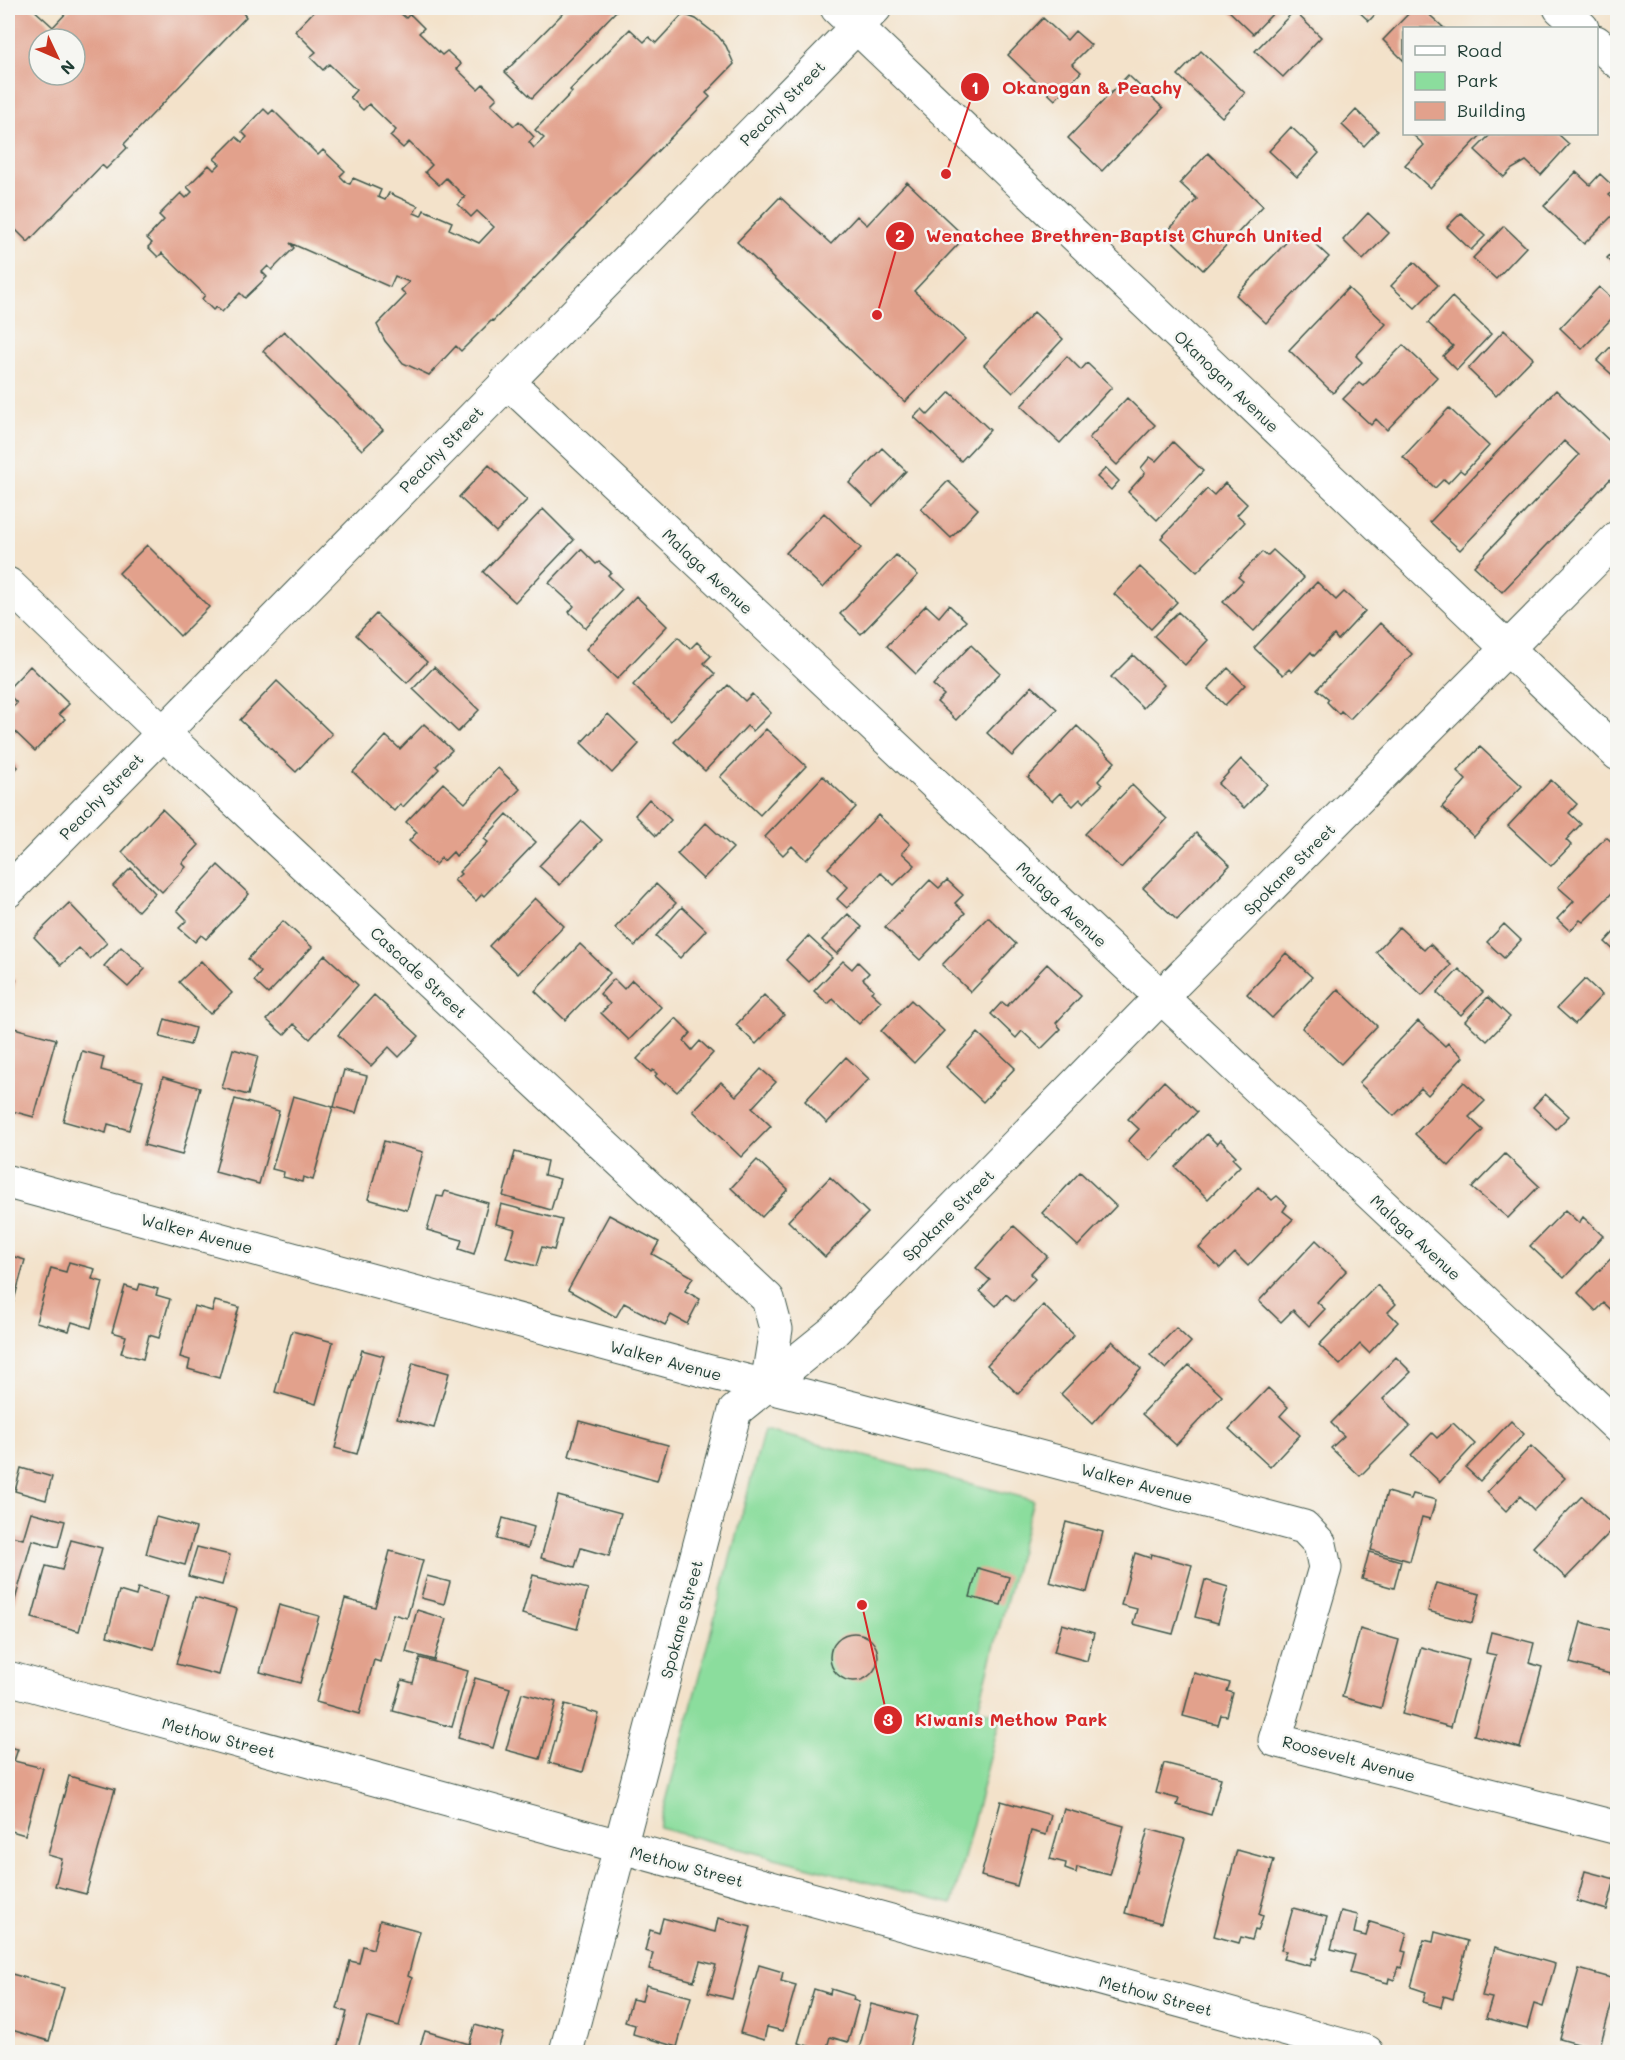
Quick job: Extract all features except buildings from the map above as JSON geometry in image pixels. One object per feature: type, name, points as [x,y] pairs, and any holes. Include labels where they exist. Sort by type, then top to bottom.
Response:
[{"type":"street","points":[[1560,8],[1581,27]]},
{"type":"street","name":"Peachy Street","points":[[8,891],[507,381],[856,14]]},
{"type":"street","name":"Okanogan Avenue","points":[[856,14],[1507,650],[1617,754]]},
{"type":"street","points":[[1598,44],[1617,62]]},
{"type":"street","name":"Malaga Avenue","points":[[507,381],[1617,1427]]},
{"type":"street","name":"Spokane Street","points":[[566,2052],[735,1412],[834,1331],[1617,537]]},
{"type":"street","name":"Cascade Street","points":[[8,584],[162,732],[768,1299],[776,1329],[766,1385]]},
{"type":"street","name":"Walker Avenue","points":[[8,1182],[705,1371],[766,1385],[1304,1527],[1320,1544]]},
{"type":"street","name":"Roosevelt Avenue","points":[[1320,1544],[1324,1568],[1275,1740],[1617,1828]]},
{"type":"street","name":"Methow Street","points":[[8,1678],[1367,2052]]},
{"type":"green space","points":[[764,1430],[1033,1500],[978,1709],[1001,1715],[952,1904],[659,1828]]},
{"type":"place","name":"Okanogan & Peachy","points":[[946,174]]},
{"type":"place","name":"Wenatchee Brethren-Baptist Church United","points":[[877,315]]},
{"type":"place","name":"Kiwanis Methow Park","points":[[862,1605]]}]
